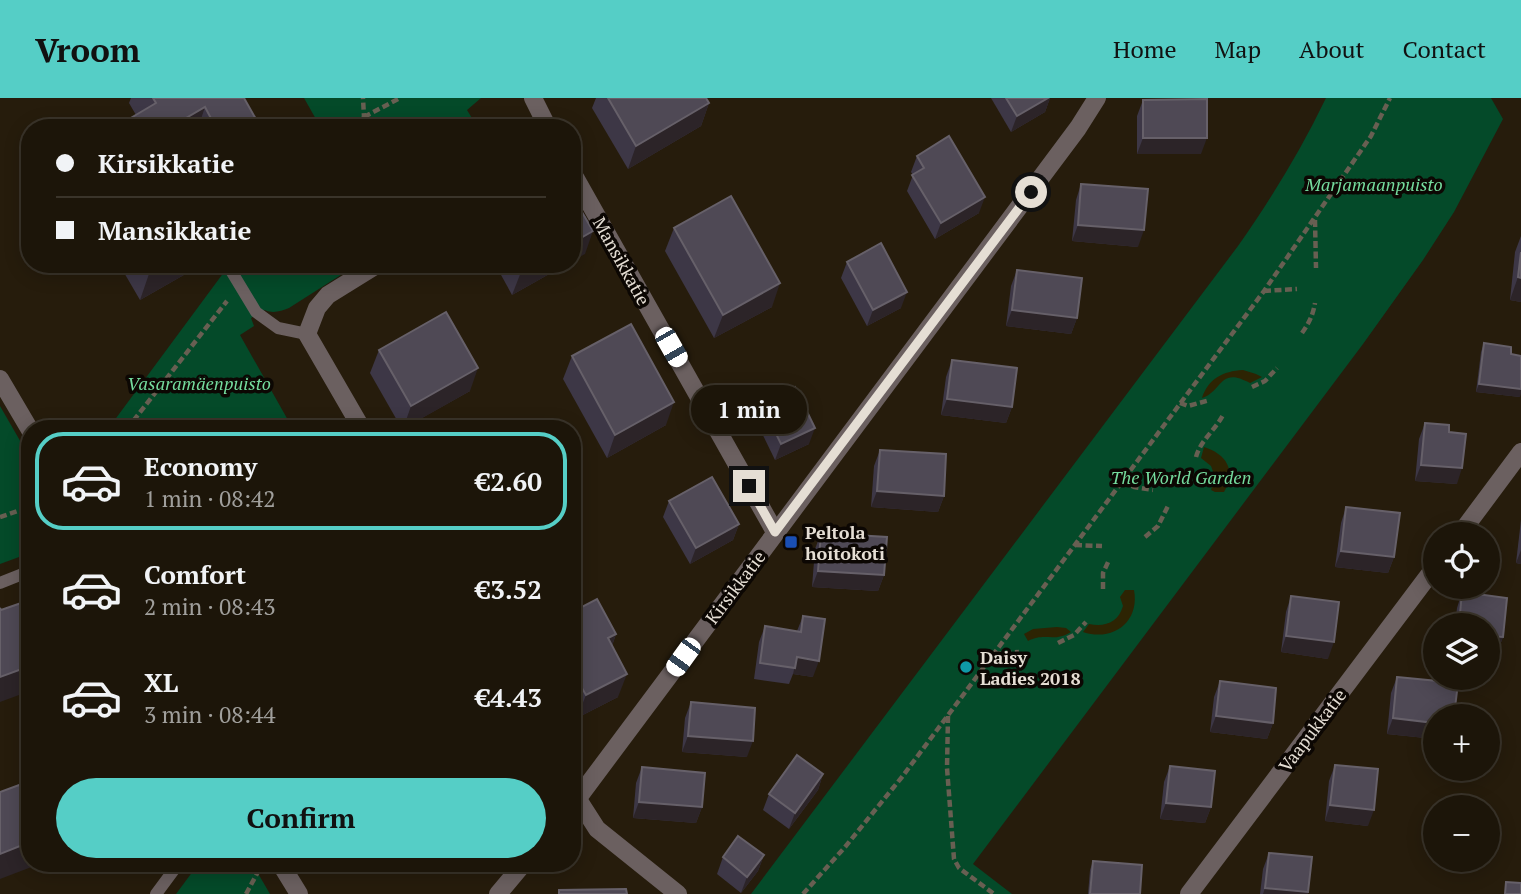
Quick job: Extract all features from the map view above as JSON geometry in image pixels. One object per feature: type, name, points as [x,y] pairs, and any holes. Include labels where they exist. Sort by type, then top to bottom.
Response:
[{"type":"street","points":[[533,98],[544,119]]},
{"type":"street","name":"Kirsikkatie","points":[[581,789],[1078,128],[1097,98]]},
{"type":"street","name":"Mansikkatie","points":[[581,188],[775,532]]},
{"type":"street","points":[[357,420],[307,334],[317,308],[328,295],[363,273]]},
{"type":"street","points":[[0,379],[24,420]]},
{"type":"street","points":[[1469,522],[1521,452]]},
{"type":"street","name":"Vaapukkatie","points":[[1189,894],[1423,583]]},
{"type":"street","points":[[581,807],[597,829],[678,894]]},
{"type":"street","points":[[286,872],[299,894]]},
{"type":"street","points":[[498,894],[516,872]]},
{"type":"lane","points":[[232,273],[256,312],[278,328],[307,334]]},
{"type":"lane","points":[[0,583],[21,575]]},
{"type":"lane","points":[[156,894],[172,872]]},
{"type":"path","points":[[363,98],[364,117],[400,98]]},
{"type":"path","points":[[803,894],[845,848],[902,777],[1264,291],[1371,136],[1390,98]]},
{"type":"path","points":[[1315,219],[1316,268]]},
{"type":"path","points":[[134,420],[239,286]]},
{"type":"path","points":[[1264,291],[1297,289]]},
{"type":"path","points":[[1302,333],[1314,312],[1315,303]]},
{"type":"path","points":[[1252,387],[1265,381],[1277,368]]},
{"type":"path","points":[[1180,403],[1188,406],[1210,400]]},
{"type":"path","points":[[1196,457],[1202,441],[1224,414]]},
{"type":"path","points":[[1122,482],[1153,490]]},
{"type":"path","points":[[1145,537],[1158,526],[1168,506]]},
{"type":"path","points":[[0,517],[21,510]]},
{"type":"path","points":[[1075,545],[1102,546]]},
{"type":"path","points":[[1103,589],[1103,573],[1110,560]]},
{"type":"path","points":[[1058,643],[1074,635],[1086,622]]},
{"type":"path","points":[[994,654],[1019,652]]},
{"type":"path","points":[[948,716],[947,768],[954,859],[959,868],[994,894]]},
{"type":"path","points":[[246,894],[258,872]]},
{"type":"green space","points":[[304,98],[481,98],[467,110],[472,119],[316,119]]},
{"type":"green space","name":"Marjamaanpuisto","points":[[1326,98],[1491,98],[1503,119],[1454,212],[1423,260],[973,864],[1012,894],[751,894],[1238,246],[1285,174]]},
{"type":"green space","name":"Vasaramäenpuisto","points":[[223,273],[344,273],[289,308],[274,312],[265,310],[251,318],[254,326],[240,335],[288,420],[115,420]]},
{"type":"green space","points":[[0,406],[21,442],[21,556],[0,564]]},
{"type":"green space","points":[[192,872],[257,872],[270,894],[176,894]]},
{"type":"sand","points":[[1243,370],[1262,377],[1250,383],[1240,378],[1227,378],[1202,398],[1217,377]]},
{"type":"sand","points":[[1204,447],[1218,454],[1227,464],[1229,477],[1224,492],[1211,490],[1215,477],[1211,466],[1201,458]]},
{"type":"sand","points":[[1125,590],[1134,590],[1135,601],[1133,611],[1122,627],[1104,634],[1083,632],[1089,624],[1105,624],[1118,616],[1123,606],[1120,597]]},
{"type":"sand","points":[[1057,627],[1071,632],[1059,637],[1040,637],[1028,641],[1024,634],[1033,629]]},
{"type":"building","points":[[153,98],[244,98],[256,119],[211,119],[205,107],[184,119],[129,119],[156,103]]},
{"type":"building","points":[[608,98],[706,98],[709,103],[636,146]]},
{"type":"building","points":[[1006,98],[1048,98],[1017,116]]},
{"type":"building","points":[[1207,99],[1207,138],[1143,138],[1143,100]]},
{"type":"building","points":[[949,136],[985,197],[941,223],[912,175],[924,168],[917,156]]},
{"type":"building","points":[[1081,184],[1148,189],[1144,230],[1078,225]]},
{"type":"building","points":[[731,196],[780,283],[723,315],[674,228]]},
{"type":"building","points":[[581,210],[593,231],[581,238]]},
{"type":"building","points":[[881,243],[907,292],[873,310],[847,262]]},
{"type":"building","points":[[1521,252],[1521,278],[1518,277]]},
{"type":"building","points":[[1017,270],[1082,278],[1077,318],[1012,310]]},
{"type":"building","points":[[446,312],[478,368],[411,406],[379,350]]},
{"type":"building","points":[[631,324],[674,402],[615,435],[572,356]]},
{"type":"building","points":[[1484,343],[1511,347],[1511,354],[1521,356],[1521,389],[1479,384]]},
{"type":"building","points":[[952,360],[1017,368],[1012,407],[947,399]]},
{"type":"building","points":[[795,387],[815,428],[781,444],[761,403]]},
{"type":"building","points":[[1425,423],[1449,425],[1449,432],[1466,434],[1462,468],[1421,465]]},
{"type":"building","points":[[880,450],[946,454],[944,496],[877,491]]},
{"type":"building","points":[[712,477],[739,524],[696,548],[669,501]]},
{"type":"building","points":[[1346,507],[1400,513],[1394,557],[1341,551]]},
{"type":"building","points":[[821,533],[887,537],[884,575],[818,571]]},
{"type":"building","points":[[1291,596],[1339,602],[1334,642],[1286,636]]},
{"type":"building","points":[[1507,598],[1503,637],[1500,637],[1500,613],[1460,613],[1461,599]]},
{"type":"building","points":[[597,599],[616,634],[608,638],[627,674],[586,695],[581,686],[581,607]]},
{"type":"building","points":[[21,603],[21,669],[0,677],[0,608],[1,610]]},
{"type":"building","points":[[803,616],[825,619],[819,661],[797,657],[795,668],[760,663],[765,626],[801,632]]},
{"type":"building","points":[[1397,677],[1423,680],[1423,690],[1457,690],[1455,704],[1423,704],[1423,722],[1393,718]]},
{"type":"building","points":[[1220,681],[1276,688],[1273,723],[1216,716]]},
{"type":"building","points":[[691,702],[755,708],[753,741],[688,736]]},
{"type":"building","points":[[797,755],[823,774],[795,813],[769,794]]},
{"type":"building","points":[[1335,765],[1378,769],[1374,810],[1330,805]]},
{"type":"building","points":[[1170,766],[1215,771],[1211,807],[1166,803]]},
{"type":"building","points":[[642,767],[705,773],[702,807],[639,802]]},
{"type":"building","points":[[21,784],[21,846],[0,854],[0,792]]},
{"type":"building","points":[[738,836],[764,855],[747,877],[723,857]]},
{"type":"building","points":[[1269,853],[1312,857],[1308,892],[1265,888]]},
{"type":"building","points":[[1093,861],[1142,865],[1140,894],[1090,894]]},
{"type":"building","points":[[1506,882],[1521,883],[1521,894],[1505,894]]},
{"type":"building","points":[[626,889],[627,894],[559,894],[559,890]]},
{"type":"place","name":"Peltola hoitokoti","points":[[791,542]]},
{"type":"place","name":"Daisy Ladies 2018","points":[[966,667]]},
{"type":"route","points":[[749,486],[775,532],[1031,192]]},
{"type":"park label","name":"The World Garden","points":[[1181,477]]}]
